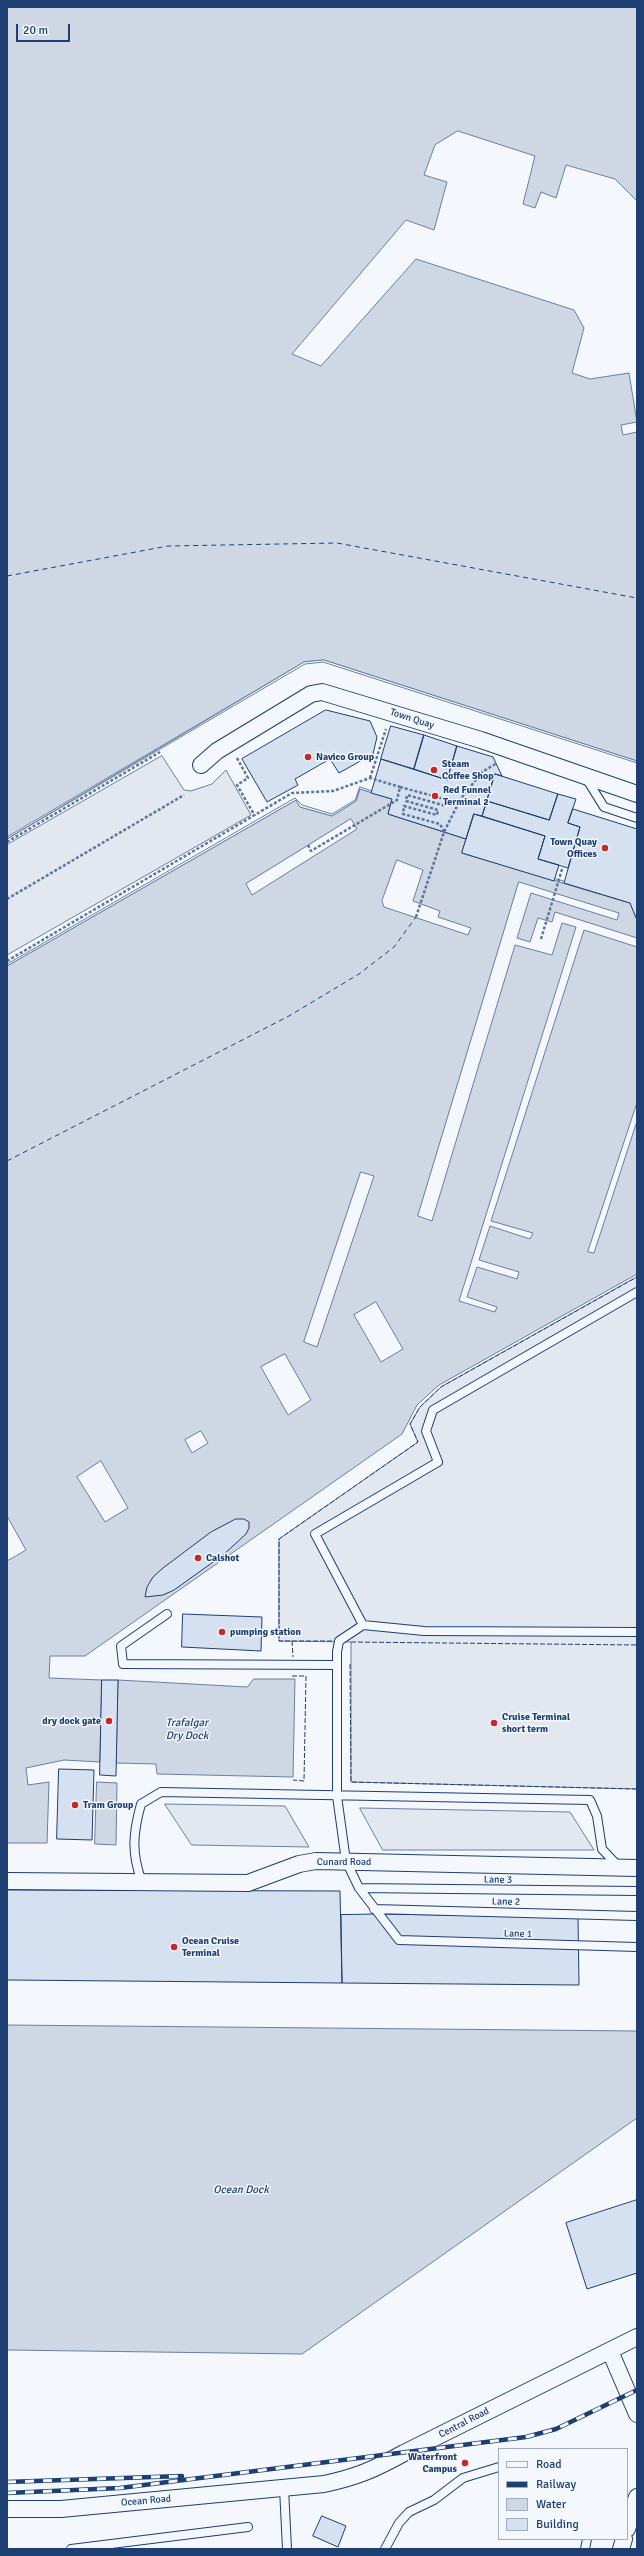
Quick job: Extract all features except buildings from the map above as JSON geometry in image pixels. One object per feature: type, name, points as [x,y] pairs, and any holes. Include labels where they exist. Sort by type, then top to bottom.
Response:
[{"type":"street","name":"Town Quay","points":[[201,765],[217,751],[311,694],[322,692],[481,740],[586,778],[637,794]]},
{"type":"street","name":"Cunard Road","points":[[7,1881],[248,1883],[299,1864],[316,1861],[637,1868]]},
{"type":"street","name":"Central Road","points":[[284,2488],[324,2484],[372,2471],[411,2449],[637,2337]]},
{"type":"street","points":[[610,2351],[637,2414]]},
{"type":"street","name":"Ocean Road","points":[[7,2509],[61,2509],[284,2488]]},
{"type":"street","points":[[628,2526],[637,2497]]},
{"type":"lane","points":[[586,778],[604,807],[637,818]]},
{"type":"lane","points":[[363,1625],[315,1534],[438,1462],[426,1431],[433,1410],[637,1292]]},
{"type":"lane","points":[[167,1614],[121,1646],[123,1664],[337,1666]]},
{"type":"lane","points":[[374,1909],[359,1888],[346,1861],[336,1796],[337,1652],[339,1641],[363,1625],[424,1631],[637,1632]]},
{"type":"lane","points":[[142,1882],[134,1863],[134,1831],[141,1804],[161,1792],[590,1800],[597,1816],[602,1849],[619,1868]]},
{"type":"lane","name":"Lane 3","points":[[359,1888],[637,1891]]},
{"type":"lane","name":"Lane 2","points":[[374,1909],[637,1916]]},
{"type":"lane","name":"Lane 1","points":[[374,1909],[399,1940],[637,1947]]},
{"type":"lane","points":[[385,2549],[396,2529],[409,2512],[434,2500],[463,2478],[498,2467]]},
{"type":"lane","points":[[284,2488],[287,2549]]},
{"type":"lane","points":[[71,2549],[248,2527]]},
{"type":"path","points":[[370,778],[388,723]]},
{"type":"path","points":[[7,842],[160,752]]},
{"type":"path","points":[[237,758],[248,778],[237,785],[255,816]]},
{"type":"path","points":[[416,918],[419,903],[444,832],[460,800],[482,772],[500,762]]},
{"type":"path","points":[[7,961],[292,793],[333,791],[370,778],[448,800],[460,800]]},
{"type":"path","points":[[308,845],[311,851],[397,800],[400,787]]},
{"type":"path","points":[[7,899],[184,795]]},
{"type":"path","points":[[444,832],[440,824],[403,814],[404,806],[437,815],[438,810],[406,801],[407,795],[446,806],[448,800]]},
{"type":"path","points":[[541,939],[564,866]]},
{"type":"shaded area","points":[[162,756],[184,790],[191,791],[212,784],[226,770],[251,815],[7,955],[7,845]]},
{"type":"shaded area","points":[[637,1277],[637,1789],[351,1782],[351,1642],[279,1641],[279,1539],[418,1442],[410,1424],[420,1407],[441,1387]]},
{"type":"shaded area","points":[[165,1804],[285,1806],[309,1847],[192,1845]]},
{"type":"shaded area","points":[[360,1808],[570,1812],[594,1850],[383,1850]]},
{"type":"water","points":[[7,7],[637,7],[637,761],[324,660],[304,662],[7,837]]},
{"type":"water","points":[[360,789],[392,799],[388,814],[466,839],[462,853],[630,903],[637,920],[637,1274],[439,1385],[417,1405],[402,1434],[85,1656],[50,1656],[49,1678],[102,1680],[100,1762],[64,1760],[26,1768],[28,1785],[49,1782],[47,1843],[7,1843],[7,966],[296,800],[300,807],[332,816],[356,801]]},
{"type":"water","name":"Trafalgar Dry Dock","points":[[254,1679],[295,1679],[293,1777],[157,1774],[156,1764],[116,1763],[118,1680],[247,1687]]},
{"type":"water","points":[[97,1782],[117,1783],[116,1845],[95,1844]]},
{"type":"water","name":"Ocean Dock","points":[[7,2025],[637,2031],[637,2118],[302,2354],[7,2350]]},
{"type":"pier","points":[[458,131],[535,156],[523,204],[535,208],[541,192],[556,198],[566,165],[615,179],[637,201],[637,422],[629,373],[590,379],[572,373],[584,328],[574,310],[416,259],[321,366],[292,354],[406,220],[434,230],[447,182],[424,175],[435,145]]},
{"type":"pier","points":[[637,422],[637,432],[623,435],[621,425]]},
{"type":"pier","points":[[324,660],[637,761],[637,763],[323,662],[305,664],[7,839],[304,662]]},
{"type":"pier","points":[[360,787],[394,798],[390,813],[467,837],[465,852],[631,901],[637,914],[630,903],[462,853],[466,839],[388,814],[392,799],[360,789],[356,801],[332,816],[300,807],[296,800],[7,966],[7,964],[295,798],[302,805],[332,814],[355,800]]},
{"type":"pier","points":[[351,819],[357,829],[252,895],[246,884]]},
{"type":"pier","points":[[397,860],[423,870],[413,901],[440,911],[438,917],[471,928],[468,935],[384,907],[382,901]]},
{"type":"pier","points":[[519,882],[619,913],[617,920],[531,893],[517,938],[530,942],[538,918],[552,922],[555,912],[637,938],[637,947],[584,930],[491,1221],[533,1233],[530,1239],[490,1226],[479,1260],[519,1272],[517,1279],[477,1267],[467,1297],[497,1307],[495,1312],[459,1301],[576,927],[562,923],[552,955],[515,945],[432,1221],[418,1216]]},
{"type":"pier","points":[[637,1103],[637,1121],[594,1253],[588,1252]]},
{"type":"pier","points":[[361,1172],[374,1176],[317,1347],[304,1342]]},
{"type":"pier","points":[[376,1302],[403,1349],[381,1362],[354,1315]]},
{"type":"pier","points":[[285,1354],[311,1400],[288,1415],[261,1367]]},
{"type":"pier","points":[[201,1431],[208,1443],[192,1453],[185,1440]]},
{"type":"pier","points":[[101,1461],[128,1508],[105,1522],[77,1477]]},
{"type":"pier","points":[[7,1516],[26,1550],[7,1561]]},
{"type":"ferry route","points":[[7,576],[168,546],[337,543],[637,598]]},
{"type":"ferry route","points":[[7,1161],[289,1016],[359,974],[394,947],[416,917]]},
{"type":"railway","points":[[7,2493],[120,2488],[526,2437],[556,2429],[637,2390]]},
{"type":"railway","points":[[7,2482],[182,2476]]},
{"type":"fence","points":[[332,1641],[279,1641],[279,1539],[418,1442],[410,1424],[420,1407],[441,1387],[637,1277]]},
{"type":"fence","points":[[292,1641],[293,1657]]},
{"type":"fence","points":[[351,1642],[637,1645]]},
{"type":"fence","points":[[350,1664],[351,1782],[637,1789]]},
{"type":"fence","points":[[292,1676],[306,1676],[304,1781],[293,1780]]},
{"type":"place","name":"Navico Group","points":[[308,757]]},
{"type":"place","name":"Steam Coffee Shop","points":[[434,770]]},
{"type":"place","name":"Red Funnel Terminal 2","points":[[435,796]]},
{"type":"place","name":"Town Quay Offices","points":[[605,848]]},
{"type":"place","name":"Calshot","points":[[198,1558]]},
{"type":"place","name":"pumping station","points":[[222,1632]]},
{"type":"place","name":"dry dock gate","points":[[109,1721]]},
{"type":"place","name":"Cruise Terminal short term","points":[[494,1723]]},
{"type":"place","name":"Tram Group","points":[[75,1805]]},
{"type":"place","name":"Ocean Cruise Terminal","points":[[174,1947]]},
{"type":"place","name":"Waterfront Campus","points":[[465,2463]]}]
